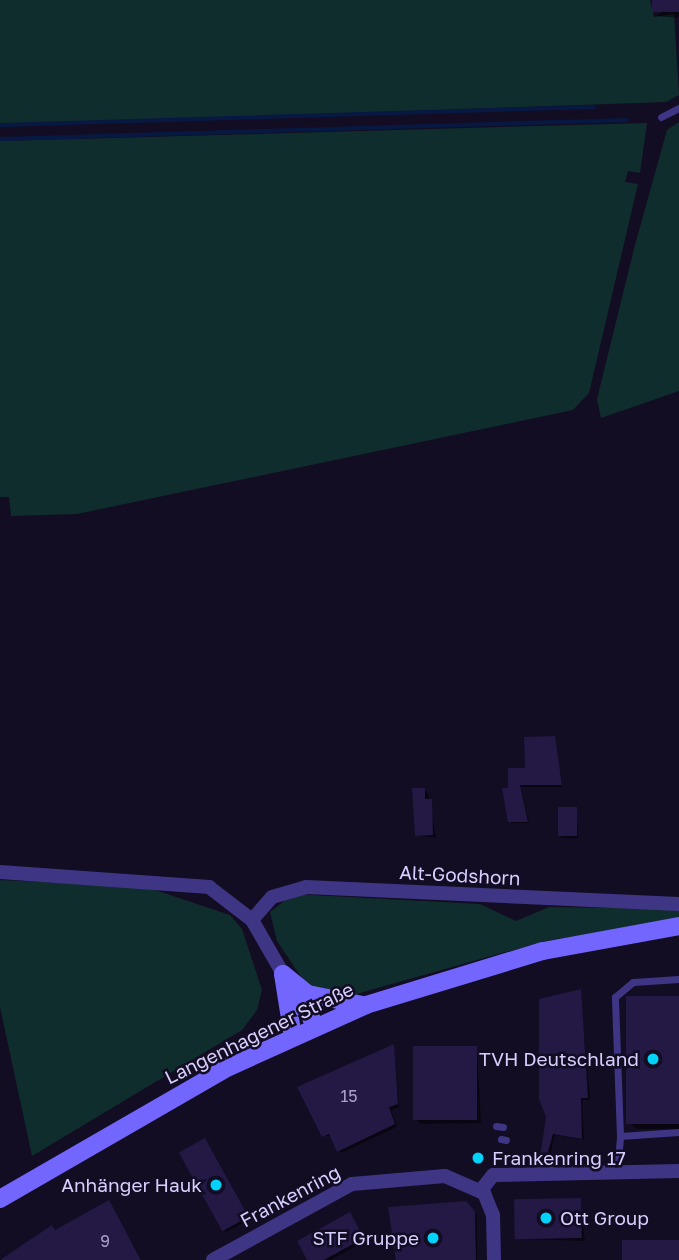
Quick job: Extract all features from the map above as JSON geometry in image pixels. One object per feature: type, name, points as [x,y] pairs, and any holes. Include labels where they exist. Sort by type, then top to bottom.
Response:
[{"type":"main road","name":"Langenhagener Straße","points":[[0,1199],[175,1096],[315,1026],[366,1005],[516,957],[679,926]]},
{"type":"main road","points":[[289,979],[308,995],[366,1005]]},
{"type":"main road","points":[[289,979],[315,1026]]},
{"type":"main road","points":[[289,979],[293,1037]]},
{"type":"street","points":[[0,872],[209,887],[252,920],[289,979]]},
{"type":"street","name":"Alt-Godshorn","points":[[252,920],[272,897],[306,887],[679,904]]},
{"type":"street","points":[[494,1260],[493,1215],[481,1190],[493,1175],[679,1171]]},
{"type":"street","name":"Frankenring","points":[[214,1260],[367,1179],[445,1176],[481,1190]]},
{"type":"lane","points":[[661,117],[679,108]]},
{"type":"lane","points":[[617,1172],[620,1136],[615,997],[633,982],[679,979]]},
{"type":"lane","points":[[620,1136],[679,1132]]},
{"type":"green space","points":[[0,0],[650,0],[654,17],[674,14],[679,95],[666,102],[0,125]]},
{"type":"green space","points":[[679,122],[679,391],[601,418],[597,399],[635,245],[667,130]]},
{"type":"green space","points":[[647,123],[640,173],[628,171],[625,182],[638,184],[589,393],[573,410],[77,514],[11,516],[9,497],[0,497],[0,141]]},
{"type":"green space","points":[[0,880],[146,887],[230,915],[242,929],[262,990],[257,1010],[242,1030],[32,1156],[0,1007]]},
{"type":"green space","points":[[293,894],[480,904],[516,921],[549,907],[679,909],[679,920],[545,941],[349,996],[307,986],[277,941],[270,912]]},
{"type":"building","points":[[652,0],[679,0],[679,12],[652,12]]},
{"type":"building","points":[[555,736],[562,785],[520,785],[528,822],[508,822],[502,788],[508,788],[508,768],[525,768],[524,737]]},
{"type":"building","points":[[412,788],[425,788],[425,799],[432,799],[433,835],[415,836]]},
{"type":"building","points":[[558,807],[577,807],[577,836],[558,836]]},
{"type":"building","points":[[581,989],[588,1098],[581,1098],[582,1139],[553,1134],[546,1159],[540,1157],[546,1117],[539,1099],[539,999]]},
{"type":"building","name":"TVH Deutschland","points":[[626,996],[679,996],[679,1124],[626,1124]]},
{"type":"building","points":[[394,1044],[398,1104],[389,1107],[395,1124],[337,1152],[329,1134],[322,1137],[297,1087]]},
{"type":"building","points":[[413,1046],[477,1046],[477,1120],[413,1120]]},
{"type":"building","points":[[205,1138],[249,1217],[222,1231],[179,1153]]},
{"type":"building","name":"Ott Group","points":[[581,1198],[582,1238],[515,1239],[514,1199]]},
{"type":"building","points":[[109,1200],[141,1260],[0,1260],[52,1225],[55,1230]]},
{"type":"building","points":[[466,1201],[475,1211],[476,1260],[396,1260],[388,1207]]},
{"type":"building","points":[[350,1212],[364,1238],[324,1260],[307,1260],[297,1241]]},
{"type":"building","name":"Ott Group","points":[[622,1240],[679,1240],[679,1260],[622,1260]]},
{"type":"waterway","points":[[0,125],[594,107]]},
{"type":"waterway","points":[[0,139],[627,120]]},
{"type":"place","name":"TVH Deutschland","points":[[653,1059]]},
{"type":"place","name":"Frankenring 17","points":[[478,1158]]},
{"type":"place","name":"Anhänger Hauk","points":[[216,1185]]},
{"type":"place","name":"Ott Group","points":[[546,1218]]},
{"type":"place","name":"STF Gruppe","points":[[433,1238]]}]
